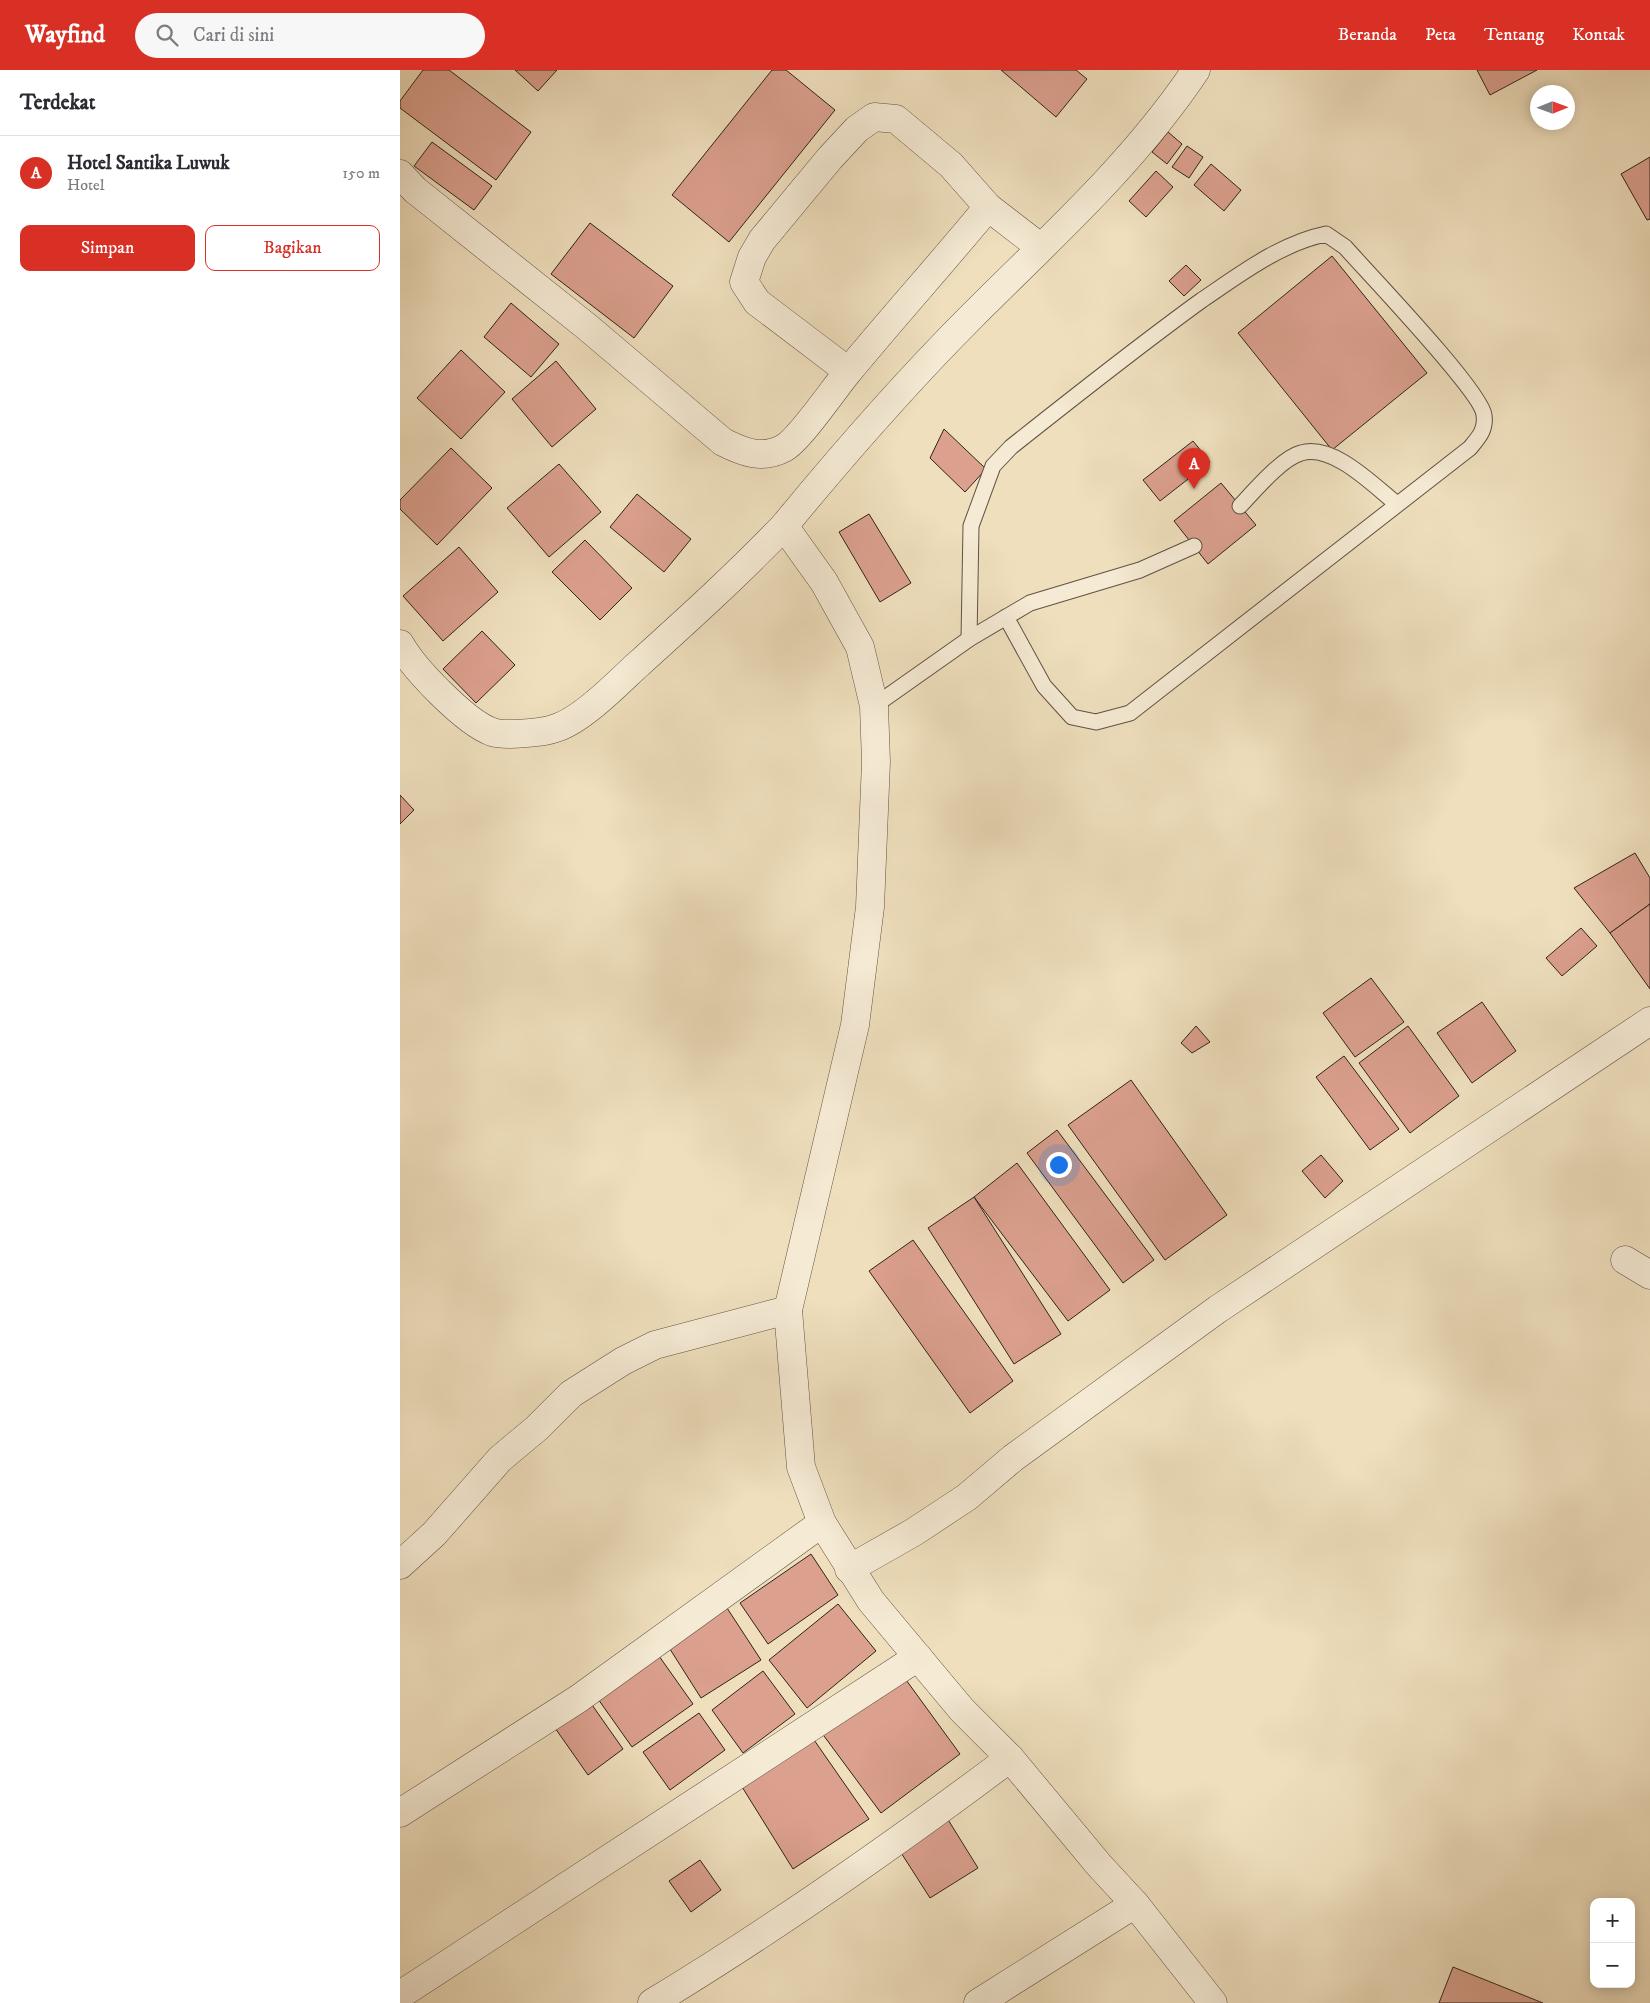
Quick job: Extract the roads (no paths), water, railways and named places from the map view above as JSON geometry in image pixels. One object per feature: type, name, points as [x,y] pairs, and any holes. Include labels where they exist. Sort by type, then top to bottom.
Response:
[{"type":"street","points":[[402,651],[442,694],[476,724],[494,732],[516,733],[556,728],[599,700],[725,587],[784,526],[850,446],[930,358],[1040,247],[1102,188],[1178,97],[1196,70]]},
{"type":"street","points":[[848,371],[757,302],[744,282],[752,257],[762,240],[830,158],[857,129],[874,117],[896,119],[951,166],[988,207],[1040,247]]},
{"type":"street","points":[[400,174],[415,190],[586,326],[723,442],[744,453],[767,455],[785,448],[988,207]]},
{"type":"street","points":[[784,526],[824,582],[860,647],[874,706],[876,762],[870,907],[856,1025],[788,1310],[801,1467],[822,1523],[849,1569],[871,1601],[962,1710],[1010,1758],[1099,1865],[1135,1904],[1213,2003]]},
{"type":"street","points":[[849,1569],[914,1532],[967,1497],[1013,1458],[1218,1309],[1650,1021]]},
{"type":"street","points":[[1625,1260],[1650,1276]]},
{"type":"street","points":[[400,1565],[434,1534],[500,1459],[537,1428],[571,1394],[623,1361],[655,1345],[788,1310]]},
{"type":"street","points":[[400,1813],[578,1698],[822,1523]]},
{"type":"street","points":[[400,1995],[918,1657]]},
{"type":"street","points":[[652,2003],[744,1946],[933,1816],[1010,1758]]},
{"type":"street","points":[[978,2003],[1135,1904]]},
{"type":"lane","points":[[969,640],[972,526],[993,466],[1011,447],[1150,337],[1234,278],[1305,238],[1326,234],[1345,248],[1468,386],[1484,413],[1484,432],[1470,448],[1130,713],[1096,722],[1072,717],[1044,686],[1006,617]]},
{"type":"lane","points":[[1240,506],[1280,467],[1300,453],[1317,451],[1337,458],[1397,504]]},
{"type":"lane","points":[[874,706],[969,640],[1030,603],[1140,570],[1194,546]]},
{"type":"place","name":"Hotel Santika Luwuk","points":[[1194,489]]}]
